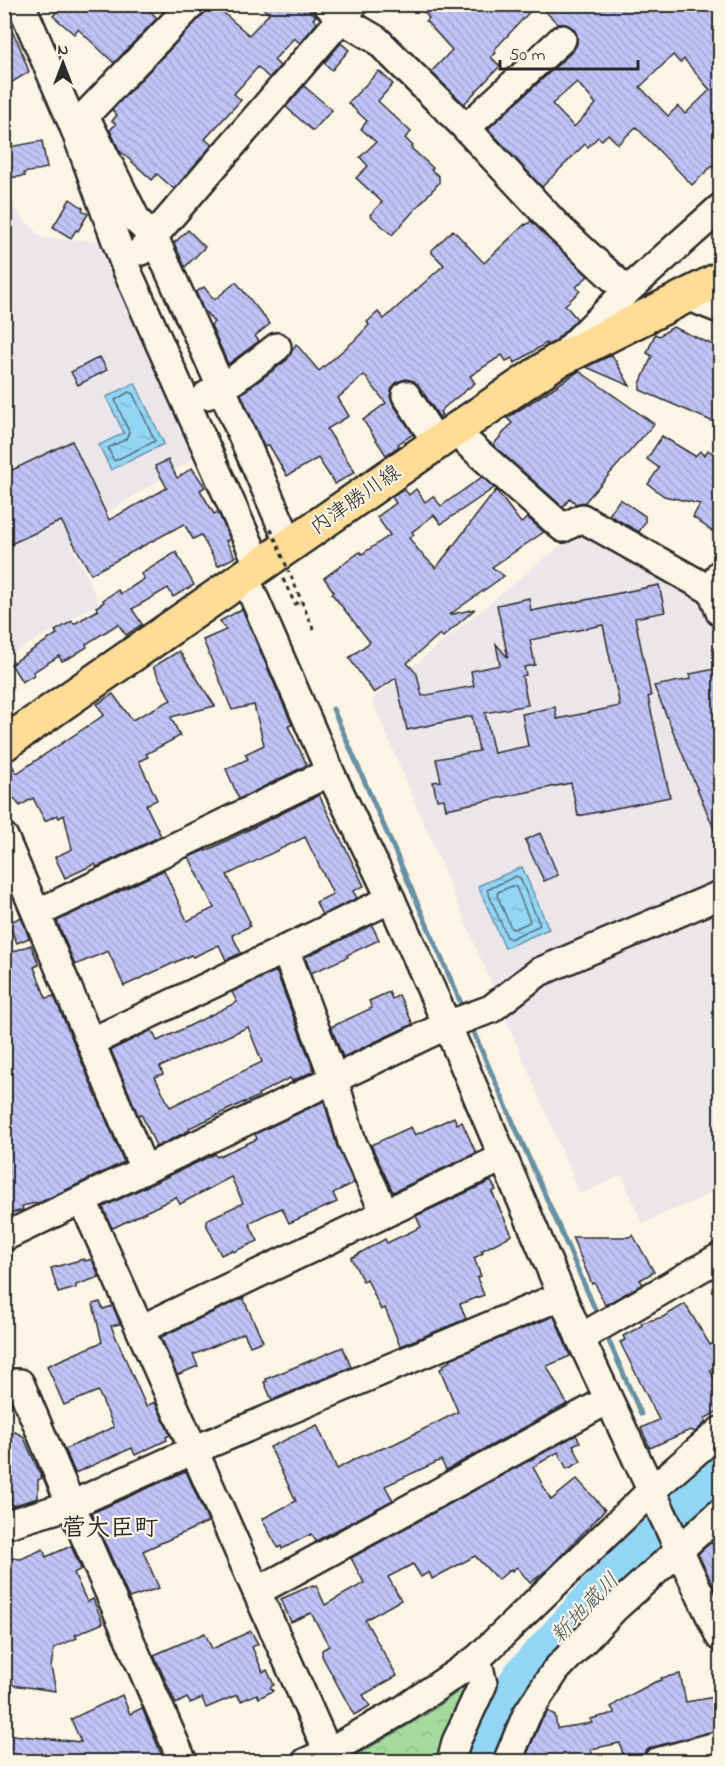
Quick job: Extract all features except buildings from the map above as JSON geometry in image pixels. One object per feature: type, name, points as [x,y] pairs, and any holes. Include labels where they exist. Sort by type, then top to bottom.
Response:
[{"type":"main road","name":"内津勝川線","points":[[4,744],[272,561],[555,362],[720,279]]},
{"type":"street","points":[[79,121],[192,4]]},
{"type":"street","points":[[27,6],[79,121],[137,221],[154,237],[222,388],[330,772],[391,898],[447,1025],[561,1296],[595,1330],[608,1400],[720,1637]]},
{"type":"street","points":[[126,268],[341,9],[377,40],[466,128],[559,228],[627,291]]},
{"type":"street","points":[[466,128],[562,39]]},
{"type":"street","points":[[79,121],[126,268],[187,405],[272,561]]},
{"type":"street","points":[[555,362],[627,291],[720,208]]},
{"type":"street","points":[[652,269],[664,293],[720,309]]},
{"type":"street","points":[[166,357],[201,340]]},
{"type":"street","points":[[187,405],[222,388],[277,347]]},
{"type":"street","points":[[406,395],[446,437],[563,528],[582,518],[718,592]]},
{"type":"street","points":[[38,913],[330,772]]},
{"type":"street","points":[[4,837],[144,1169]]},
{"type":"street","points":[[4,1237],[447,1025],[491,1010],[538,972],[720,895]]},
{"type":"street","points":[[92,1042],[391,898]]},
{"type":"street","points":[[285,949],[334,1079],[352,1142],[385,1213]]},
{"type":"street","points":[[141,1329],[502,1158]]},
{"type":"street","points":[[83,1201],[258,1591],[317,1757],[404,1709],[477,1659],[655,1497],[720,1431]]},
{"type":"street","points":[[595,1330],[720,1257]]},
{"type":"street","points":[[4,1525],[71,1505],[194,1450],[561,1296]]},
{"type":"street","points":[[4,1383],[20,1383],[183,1761]]},
{"type":"street","points":[[258,1591],[608,1400]]},
{"type":"street","points":[[507,1761],[527,1714],[556,1670],[677,1544],[720,1514]]},
{"type":"street","points":[[451,1761],[456,1742],[483,1684],[477,1659]]},
{"type":"street","points":[[657,1761],[720,1745]]},
{"type":"path","points":[[272,561],[301,601],[314,631]]},
{"type":"path","points":[[272,561],[295,604],[301,601]]},
{"type":"shaded area","points":[[4,198],[42,238],[103,241],[201,454],[73,534],[72,546],[99,603],[5,658]]},
{"type":"shaded area","points":[[591,525],[705,590],[720,628],[720,1189],[642,1224],[622,1175],[580,1194],[372,700],[558,547]]},
{"type":"green space","points":[[463,1688],[469,1694],[443,1761],[344,1762],[425,1715]]},
{"type":"water","points":[[135,383],[164,444],[111,470],[99,445],[124,433],[106,397]]},
{"type":"water","points":[[522,867],[549,929],[505,948],[478,886]]},
{"type":"waterway","points":[[333,709],[464,1010]]},
{"type":"waterway","points":[[470,1024],[599,1318]]},
{"type":"waterway","points":[[605,1332],[641,1414]]},
{"type":"waterway","name":"新地蔵川","points":[[477,1762],[493,1717],[520,1674],[599,1587],[683,1504],[720,1474]]},
{"type":"district","name":"菅大臣町","points":[[110,1527]]}]
